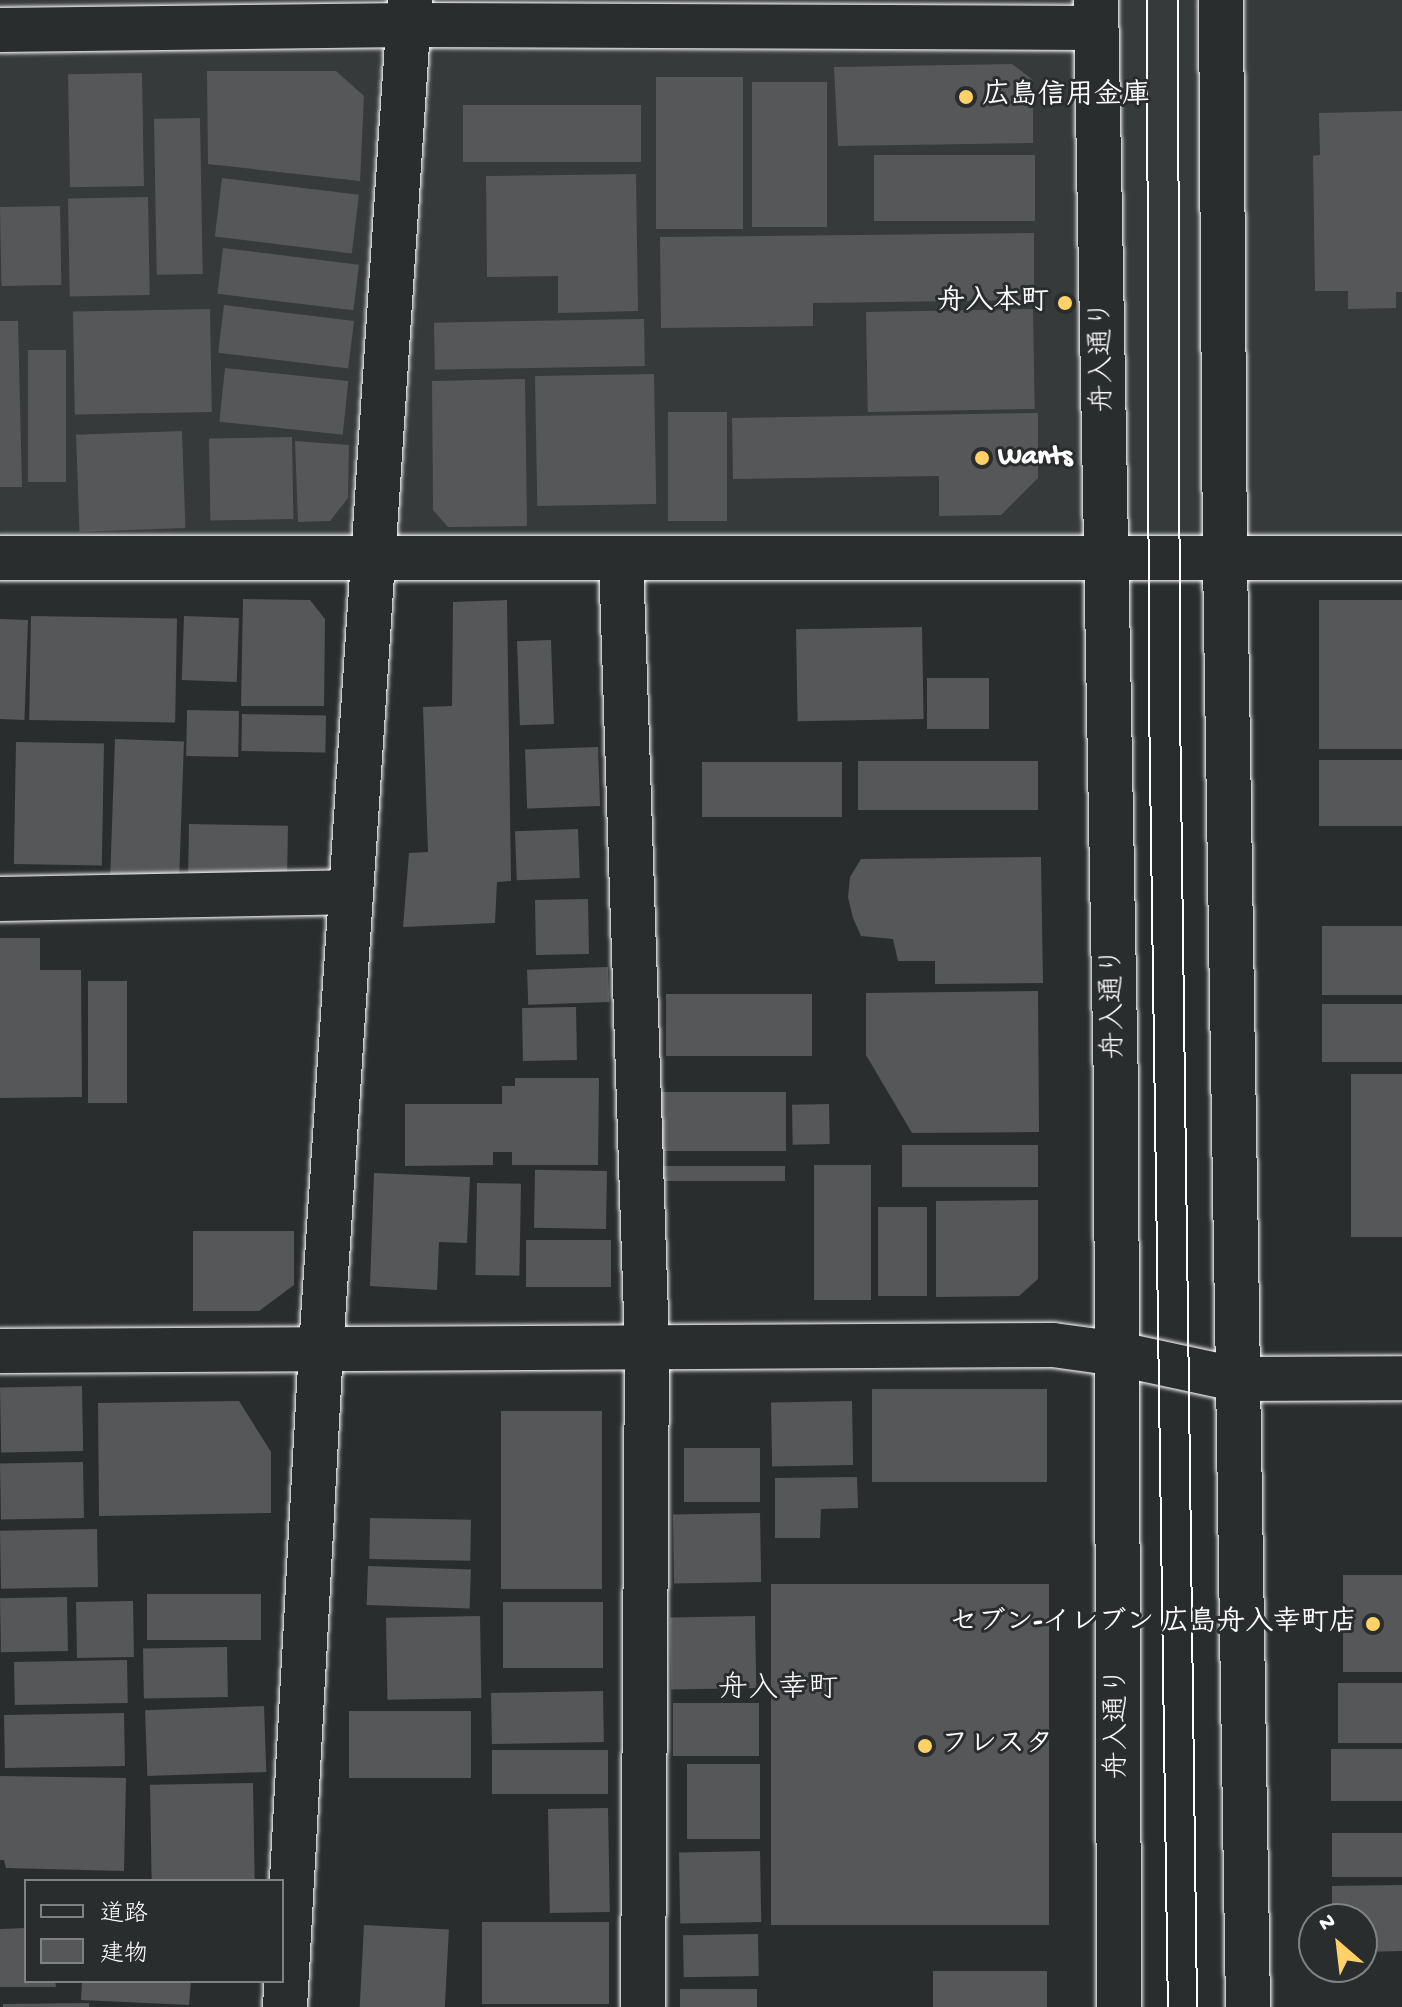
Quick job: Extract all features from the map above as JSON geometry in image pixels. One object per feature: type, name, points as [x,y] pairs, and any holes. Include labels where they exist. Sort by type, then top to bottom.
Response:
[{"type":"street","points":[[1221,0],[1236,1379],[1248,2007]]},
{"type":"street","points":[[0,30],[409,12],[1096,14]]},
{"type":"street","points":[[285,2007],[321,1349],[409,12]]},
{"type":"street","name":"舟入通り","points":[[1096,14],[1119,1354],[1119,2007]]},
{"type":"street","points":[[0,558],[1402,558]]},
{"type":"street","points":[[621,558],[647,1347],[643,2007]]},
{"type":"street","points":[[0,899],[350,892]]},
{"type":"street","points":[[0,1351],[1053,1345],[1119,1354],[1236,1379],[1402,1378]]},
{"type":"shaded area","points":[[0,0],[1402,0],[1402,557],[0,557]]},
{"type":"building","points":[[1012,64],[1033,80],[1033,143],[838,146],[834,67]]},
{"type":"building","points":[[207,71],[336,71],[364,96],[360,181],[208,164]]},
{"type":"building","points":[[142,73],[144,186],[70,187],[68,74]]},
{"type":"building","points":[[656,77],[743,77],[743,229],[656,229]]},
{"type":"building","points":[[752,82],[827,82],[827,227],[752,227]]},
{"type":"building","points":[[463,105],[641,105],[641,162],[463,162]]},
{"type":"building","points":[[1402,111],[1402,292],[1396,292],[1396,308],[1348,309],[1348,291],[1315,291],[1313,156],[1320,155],[1319,113]]},
{"type":"building","points":[[200,118],[203,274],[157,275],[154,119]]},
{"type":"building","points":[[874,155],[1035,155],[1035,221],[874,221]]},
{"type":"building","points":[[636,174],[638,311],[558,313],[558,276],[487,277],[486,176]]},
{"type":"building","points":[[222,178],[359,195],[352,253],[215,237]]},
{"type":"building","points":[[148,197],[150,295],[70,296],[68,198]]},
{"type":"building","points":[[60,206],[61,285],[1,286],[0,207]]},
{"type":"building","points":[[1034,233],[1034,300],[813,303],[813,326],[661,328],[660,237]]},
{"type":"building","points":[[223,248],[359,265],[353,310],[217,294]]},
{"type":"building","points":[[224,305],[354,321],[348,369],[218,353]]},
{"type":"building","points":[[210,309],[212,412],[75,414],[73,311]]},
{"type":"building","points":[[1033,309],[1035,409],[868,412],[866,312]]},
{"type":"building","points":[[644,319],[645,366],[435,370],[434,323]]},
{"type":"building","points":[[0,321],[18,321],[22,487],[0,487]]},
{"type":"building","points":[[28,350],[66,350],[66,482],[28,482]]},
{"type":"building","points":[[225,368],[348,381],[343,435],[219,422]]},
{"type":"building","points":[[654,374],[656,504],[537,506],[535,376]]},
{"type":"building","points":[[525,379],[527,526],[448,527],[433,510],[432,381]]},
{"type":"building","points":[[668,412],[727,412],[727,521],[668,521]]},
{"type":"building","points":[[1038,413],[1038,478],[1001,515],[939,516],[939,476],[733,479],[732,418]]},
{"type":"building","points":[[182,431],[185,528],[79,532],[76,435]]},
{"type":"building","points":[[292,437],[293,519],[210,520],[209,438]]},
{"type":"building","points":[[295,441],[349,445],[348,498],[330,521],[298,522]]},
{"type":"building","points":[[243,599],[310,600],[325,619],[324,706],[241,706]]},
{"type":"building","points":[[507,600],[511,881],[497,882],[495,923],[403,927],[409,853],[428,852],[423,707],[452,706],[453,602]]},
{"type":"building","points":[[1319,600],[1402,600],[1402,749],[1319,749]]},
{"type":"building","points":[[31,616],[177,619],[175,723],[29,720]]},
{"type":"building","points":[[184,616],[239,618],[237,682],[182,680]]},
{"type":"building","points":[[0,619],[28,620],[24,720],[0,719]]},
{"type":"building","points":[[922,627],[924,719],[798,721],[796,629]]},
{"type":"building","points":[[551,640],[554,724],[520,725],[517,641]]},
{"type":"building","points":[[927,678],[989,678],[989,729],[927,729]]},
{"type":"building","points":[[187,710],[239,711],[238,757],[186,756]]},
{"type":"building","points":[[242,714],[326,715],[325,752],[241,751]]},
{"type":"building","points":[[115,739],[184,741],[179,879],[110,877]]},
{"type":"building","points":[[16,742],[104,744],[102,866],[14,864]]},
{"type":"building","points":[[598,747],[600,806],[527,809],[525,750]]},
{"type":"building","points":[[1319,760],[1402,760],[1402,826],[1319,826]]},
{"type":"building","points":[[858,761],[1038,761],[1038,810],[858,810]]},
{"type":"building","points":[[702,762],[842,762],[842,817],[702,817]]},
{"type":"building","points":[[189,824],[288,826],[287,876],[188,874]]},
{"type":"building","points":[[578,829],[580,878],[517,880],[515,831]]},
{"type":"building","points":[[1041,857],[1043,983],[935,984],[935,961],[898,961],[893,939],[861,936],[853,918],[848,897],[850,877],[861,859]]},
{"type":"building","points":[[588,899],[589,954],[536,955],[535,900]]},
{"type":"building","points":[[1322,926],[1402,926],[1402,995],[1322,995]]},
{"type":"building","points":[[0,938],[40,938],[40,970],[81,970],[82,1097],[0,1098]]},
{"type":"building","points":[[608,967],[609,1002],[528,1005],[527,970]]},
{"type":"building","points":[[88,981],[127,981],[127,1103],[88,1103]]},
{"type":"building","points":[[1038,991],[1039,1132],[912,1133],[866,1055],[866,993]]},
{"type":"building","points":[[666,994],[812,994],[812,1056],[666,1056]]},
{"type":"building","points":[[1322,1004],[1402,1004],[1402,1062],[1322,1062]]},
{"type":"building","points":[[576,1007],[577,1060],[523,1061],[522,1008]]},
{"type":"building","points":[[1351,1074],[1402,1074],[1402,1237],[1351,1237]]},
{"type":"building","points":[[515,1078],[599,1078],[598,1165],[512,1165],[512,1152],[493,1152],[493,1165],[405,1166],[405,1104],[502,1104],[502,1086],[515,1086]]},
{"type":"building","points":[[659,1092],[786,1092],[786,1151],[659,1151]]},
{"type":"building","points":[[829,1104],[830,1144],[793,1145],[792,1105]]},
{"type":"building","points":[[902,1145],[1038,1145],[1038,1187],[902,1187]]},
{"type":"building","points":[[814,1165],[871,1165],[871,1300],[814,1300]]},
{"type":"building","points":[[659,1166],[785,1166],[785,1181],[659,1181]]},
{"type":"building","points":[[535,1170],[607,1171],[606,1229],[534,1228]]},
{"type":"building","points":[[374,1173],[470,1177],[467,1243],[439,1242],[437,1290],[370,1286]]},
{"type":"building","points":[[477,1183],[521,1184],[519,1276],[475,1275]]},
{"type":"building","points":[[1038,1200],[1038,1279],[1019,1296],[936,1297],[936,1201]]},
{"type":"building","points":[[878,1207],[927,1207],[927,1296],[878,1296]]},
{"type":"building","points":[[193,1231],[294,1231],[294,1285],[259,1311],[193,1311]]},
{"type":"building","points":[[526,1240],[611,1240],[611,1287],[526,1287]]},
{"type":"building","points":[[82,1386],[83,1451],[1,1452],[0,1387]]},
{"type":"building","points":[[872,1389],[1047,1389],[1047,1482],[872,1482]]},
{"type":"building","points":[[239,1401],[271,1452],[271,1513],[99,1516],[98,1403]]},
{"type":"building","points":[[852,1401],[853,1465],[772,1466],[771,1402]]},
{"type":"building","points":[[501,1411],[602,1411],[602,1589],[501,1589]]},
{"type":"building","points":[[684,1448],[760,1448],[760,1502],[684,1502]]},
{"type":"building","points":[[83,1462],[84,1518],[1,1519],[0,1463]]},
{"type":"building","points":[[857,1477],[858,1508],[821,1509],[820,1538],[775,1538],[775,1478]]},
{"type":"building","points":[[760,1513],[761,1582],[674,1584],[673,1515]]},
{"type":"building","points":[[370,1518],[471,1520],[470,1561],[369,1559]]},
{"type":"building","points":[[97,1529],[98,1587],[1,1589],[0,1531]]},
{"type":"building","points":[[368,1566],[471,1570],[470,1609],[367,1605]]},
{"type":"building","name":"セブン-イレブン 広島舟入幸町店","points":[[1343,1575],[1402,1575],[1402,1672],[1343,1672]]},
{"type":"building","points":[[771,1584],[1049,1584],[1049,1925],[771,1925]]},
{"type":"building","points":[[147,1594],[261,1594],[261,1640],[147,1640]]},
{"type":"building","points":[[67,1597],[68,1651],[1,1652],[0,1598]]},
{"type":"building","points":[[133,1601],[134,1657],[77,1658],[76,1602]]},
{"type":"building","points":[[503,1602],[603,1602],[603,1668],[503,1668]]},
{"type":"building","points":[[480,1616],[481,1698],[387,1700],[386,1618]]},
{"type":"building","points":[[755,1616],[756,1688],[671,1689],[670,1617]]},
{"type":"building","points":[[227,1647],[228,1697],[144,1698],[143,1648]]},
{"type":"building","points":[[127,1660],[128,1703],[15,1705],[14,1662]]},
{"type":"building","points":[[1338,1683],[1402,1683],[1402,1743],[1338,1743]]},
{"type":"building","points":[[603,1691],[604,1742],[492,1744],[491,1693]]},
{"type":"building","points":[[673,1703],[759,1703],[759,1756],[673,1756]]},
{"type":"building","points":[[264,1706],[266,1772],[147,1776],[145,1710]]},
{"type":"building","points":[[349,1711],[471,1711],[471,1778],[349,1778]]},
{"type":"building","points":[[124,1713],[125,1766],[5,1768],[4,1715]]},
{"type":"building","points":[[1331,1749],[1402,1749],[1402,1801],[1331,1801]]},
{"type":"building","points":[[492,1750],[608,1750],[608,1794],[492,1794]]},
{"type":"building","points":[[687,1764],[760,1764],[760,1839],[687,1839]]},
{"type":"building","points":[[0,1776],[126,1778],[124,1871],[6,1868],[4,1860],[0,1860]]},
{"type":"building","points":[[253,1783],[255,1879],[152,1879],[150,1785]]},
{"type":"building","points":[[608,1808],[610,1912],[550,1913],[548,1809]]},
{"type":"building","points":[[1332,1833],[1402,1833],[1402,1877],[1332,1877]]},
{"type":"building","points":[[760,1851],[761,1922],[680,1923],[679,1852]]},
{"type":"building","points":[[1402,1885],[1402,1951],[1378,1952],[1378,1903],[1332,1903],[1332,1886]]},
{"type":"building","points":[[482,1922],[609,1922],[609,2004],[482,2004]]},
{"type":"building","points":[[364,1925],[449,1929],[445,2007],[360,2007]]},
{"type":"building","points":[[24,1928],[24,1983],[55,1983],[56,1987],[0,1987],[0,1929]]},
{"type":"building","points":[[758,1934],[759,1976],[684,1977],[683,1935]]},
{"type":"building","points":[[933,1971],[1047,1971],[1047,2007],[933,2007]]},
{"type":"building","points":[[82,1983],[191,1983],[189,2005],[81,2000]]},
{"type":"building","points":[[680,1989],[757,1989],[757,2007],[680,2007]]},
{"type":"building","points":[[89,2003],[89,2007],[3,2007],[3,2004]]},
{"type":"tram line","points":[[1147,0],[1149,702],[1168,2007]]},
{"type":"tram line","points":[[1178,0],[1180,707],[1197,2007]]},
{"type":"place","name":"広島信用金庫","points":[[966,97]]},
{"type":"place","name":"舟入本町","points":[[1065,303]]},
{"type":"place","name":"Wants","points":[[982,458]]},
{"type":"place","name":"セブン-イレブン 広島舟入幸町店","points":[[1373,1624]]},
{"type":"place","name":"フレスタ","points":[[925,1746]]},
{"type":"district","name":"舟入幸町","points":[[778,1691]]}]
